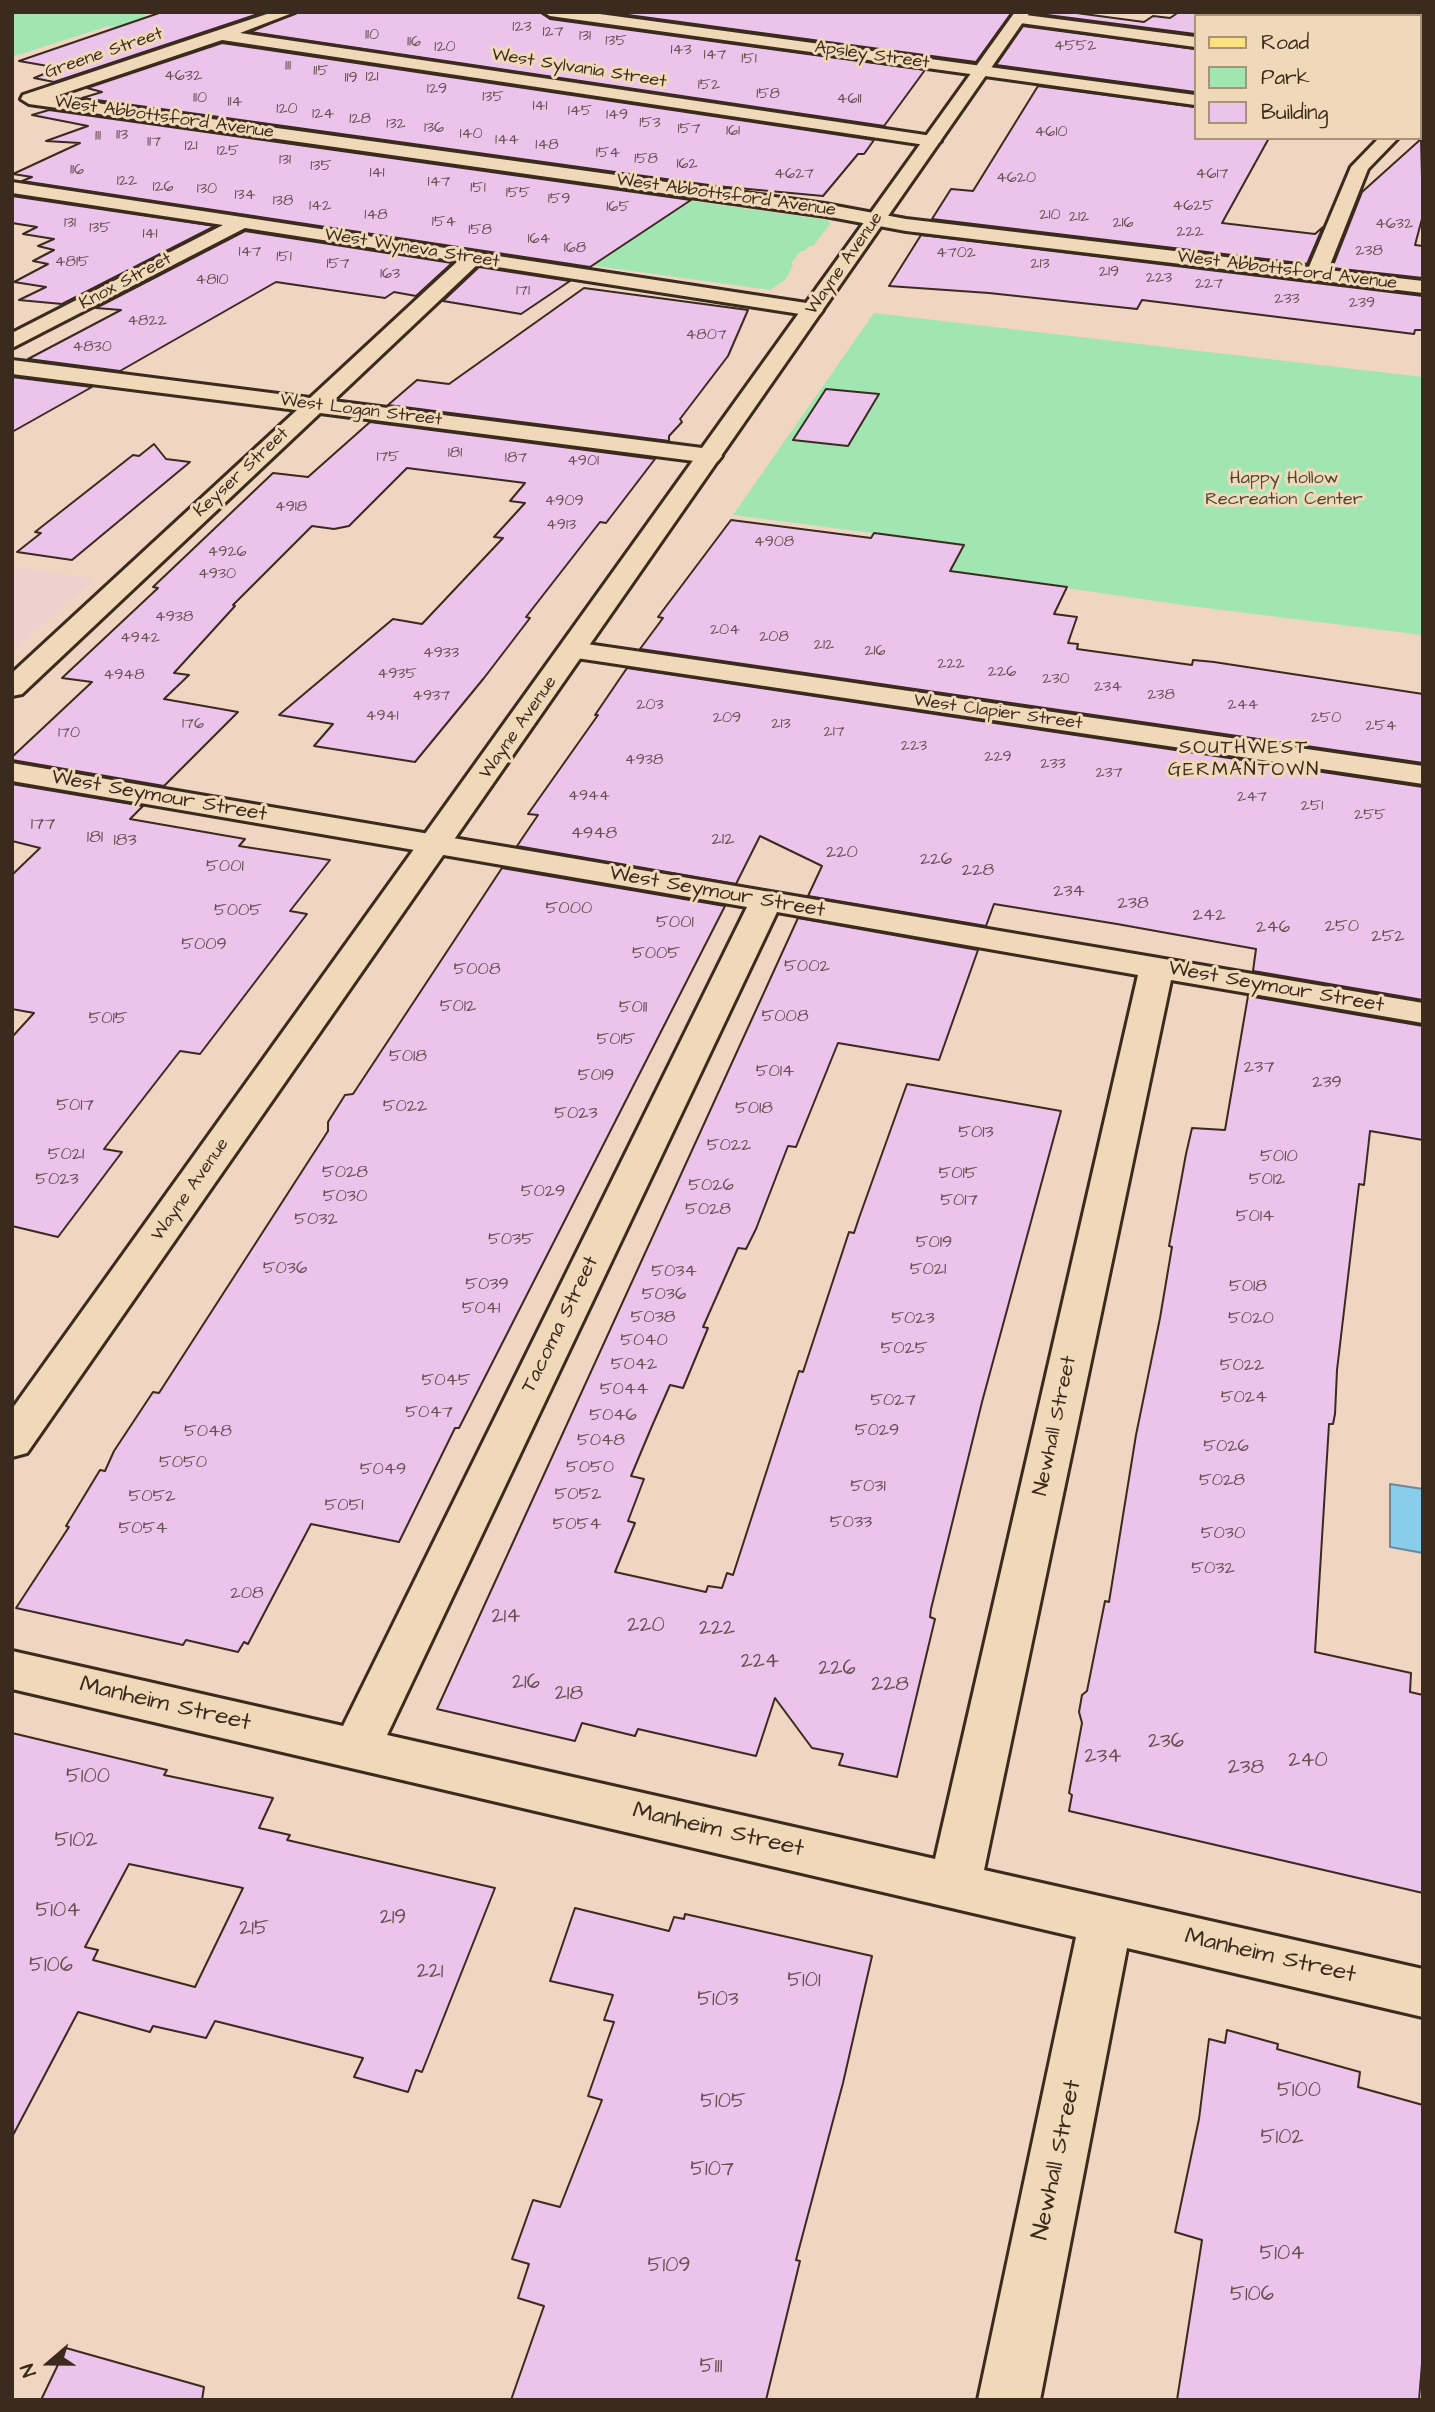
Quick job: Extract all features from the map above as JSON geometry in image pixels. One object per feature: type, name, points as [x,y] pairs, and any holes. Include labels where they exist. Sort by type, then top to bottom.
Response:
[{"type":"street","name":"Greene Street","points":[[21,102],[288,12]]},
{"type":"street","name":"Apsley Street","points":[[550,12],[1194,100]]},
{"type":"street","name":"Wayne Avenue","points":[[12,1442],[1021,16]]},
{"type":"street","points":[[1021,16],[1194,42]]},
{"type":"street","name":"West Sylvania Street","points":[[221,35],[932,141]]},
{"type":"street","name":"West Abbottsford Avenue","points":[[21,102],[906,225],[1423,287]]},
{"type":"street","points":[[1316,274],[1360,167],[1387,140]]},
{"type":"street","name":"West Wyneva Street","points":[[12,187],[813,310]]},
{"type":"street","name":"Knox Street","points":[[12,342],[241,223]]},
{"type":"street","name":"Keyser Street","points":[[12,688],[472,258]]},
{"type":"street","name":"West Logan Street","points":[[12,367],[709,456]]},
{"type":"street","name":"West Clapier Street","points":[[573,650],[1423,775]]},
{"type":"street","name":"West Seymour Street","points":[[12,772],[1423,1013]]},
{"type":"street","name":"Tacoma Street","points":[[356,1749],[766,901]]},
{"type":"street","name":"Newhall Street","points":[[956,1886],[1157,967]]},
{"type":"street","name":"Manheim Street","points":[[12,1670],[1423,1993]]},
{"type":"street","name":"Newhall Street","points":[[1009,2400],[1106,1919]]},
{"type":"shaded area","points":[[12,567],[94,579],[12,652]]},
{"type":"green space","points":[[12,12],[151,12],[142,16],[219,27],[188,37],[108,26],[12,57]]},
{"type":"green space","points":[[692,201],[827,220],[831,223],[813,246],[801,251],[791,263],[793,265],[786,279],[770,290],[589,265]]},
{"type":"green space","name":"Happy Hollow Recreation Center","points":[[874,313],[1423,377],[1423,635],[1190,606],[950,571],[964,545],[733,515]]},
{"type":"water","points":[[1390,1484],[1423,1489],[1423,1553],[1390,1547]]},
{"type":"building","points":[[162,12],[264,12],[54,82],[34,78],[59,68],[19,61]]},
{"type":"building","points":[[297,12],[540,12],[550,19],[925,70],[884,126],[250,32]]},
{"type":"building","points":[[606,12],[1012,12],[976,62]]},
{"type":"building","points":[[1069,12],[1144,22],[1153,16],[1170,18],[1179,12],[1324,14],[1194,14],[1194,34],[1032,13]]},
{"type":"building","points":[[1023,26],[1194,49],[1194,92],[996,65]]},
{"type":"building","points":[[222,43],[874,140],[864,154],[858,154],[823,196],[716,186],[82,98],[102,92],[87,88]]},
{"type":"building","points":[[1038,86],[1194,107],[1194,140],[1268,140],[1222,223],[1315,234],[1323,227],[1307,264],[932,219],[951,189],[973,191]]},
{"type":"building","points":[[49,110],[691,200],[590,267],[22,181],[32,177],[13,174],[80,143],[46,141],[88,126],[32,115]]},
{"type":"building","points":[[1421,139],[1423,215],[1415,245],[1423,246],[1423,278],[1332,268],[1362,192]]},
{"type":"building","points":[[12,196],[215,226],[62,304],[19,300],[46,287],[14,282],[48,264],[33,261],[54,250],[38,246],[54,239],[23,234],[37,227],[12,223]]},
{"type":"building","points":[[245,231],[452,263],[416,296],[394,292],[385,298],[276,282],[120,371],[28,359],[121,310],[96,308]]},
{"type":"building","points":[[921,235],[1423,296],[1423,330],[1415,330],[1414,334],[1142,300],[1137,309],[989,293],[889,286]]},
{"type":"building","points":[[479,267],[570,281],[521,314],[443,301]]},
{"type":"building","points":[[584,288],[748,310],[728,356],[680,419],[682,422],[669,436],[669,441],[388,405],[417,380],[449,384]]},
{"type":"building","points":[[12,377],[92,387],[12,432]]},
{"type":"building","points":[[826,389],[879,394],[848,446],[793,440]]},
{"type":"building","points":[[370,422],[655,459],[606,523],[600,522],[526,617],[530,618],[484,678],[415,762],[314,746],[333,724],[279,715],[393,619],[422,624],[503,538],[494,537],[525,503],[510,501],[525,483],[407,468],[349,526],[334,529],[312,526],[233,605],[235,606],[174,673],[189,675],[164,699],[238,712],[164,786],[12,760],[12,757],[92,682],[62,678],[158,588],[153,587],[273,473],[308,477]]},
{"type":"building","points":[[154,444],[166,459],[190,462],[72,560],[17,552],[41,533],[35,532],[133,455],[139,456]]},
{"type":"building","points":[[731,520],[871,538],[874,533],[964,545],[950,571],[1067,587],[1054,614],[1077,617],[1068,643],[1078,644],[1077,649],[1192,665],[1193,660],[1214,662],[1423,694],[1423,763],[640,649],[663,618],[658,617]]},
{"type":"building","points":[[627,668],[1423,787],[1423,1000],[1253,971],[1256,949],[1117,924],[994,904],[986,926],[808,896],[822,866],[760,836],[736,884],[517,846],[538,815],[528,814],[598,715],[595,715]]},
{"type":"building","points":[[12,784],[143,806],[130,819],[245,839],[239,846],[330,860],[290,911],[307,914],[200,1054],[180,1051],[104,1149],[122,1152],[58,1237],[12,1226],[12,1037],[34,1013],[12,1009],[12,875],[40,848],[12,841]]},
{"type":"building","points":[[502,868],[725,906],[459,1428],[455,1428],[399,1542],[311,1524],[248,1644],[244,1642],[238,1652],[186,1640],[183,1645],[16,1608],[69,1527],[66,1526],[100,1470],[105,1471],[114,1451],[153,1392],[159,1393],[328,1131],[328,1122],[345,1095],[353,1094]]},
{"type":"building","points":[[798,918],[978,950],[939,1060],[838,1043],[796,1147],[788,1146],[756,1229],[746,1249],[738,1248],[703,1327],[708,1328],[683,1388],[670,1385],[652,1426],[631,1476],[644,1479],[628,1521],[635,1523],[615,1572],[706,1592],[708,1586],[722,1588],[727,1573],[733,1575],[799,1371],[803,1372],[849,1232],[854,1233],[907,1084],[1061,1111],[982,1402],[931,1609],[930,1617],[935,1619],[897,1777],[839,1765],[843,1754],[812,1748],[775,1698],[756,1756],[638,1729],[635,1736],[582,1723],[575,1741],[437,1709]]},
{"type":"building","points":[[1248,996],[1423,1026],[1423,1140],[1370,1131],[1364,1185],[1359,1184],[1337,1370],[1335,1414],[1333,1424],[1329,1424],[1315,1652],[1411,1673],[1410,1692],[1423,1695],[1423,1893],[1069,1811],[1072,1795],[1069,1793],[1082,1723],[1079,1712],[1082,1695],[1087,1691],[1105,1601],[1109,1602],[1136,1435],[1160,1318],[1172,1247],[1169,1246],[1186,1154],[1192,1128],[1225,1130]]},
{"type":"building","points":[[12,1733],[167,1770],[164,1775],[273,1798],[259,1828],[290,1835],[287,1840],[495,1888],[422,2072],[416,2070],[408,2092],[354,2077],[363,2058],[215,2021],[206,2038],[153,2026],[150,2032],[78,2012],[12,2137]],"holes":[[[129,1864],[243,1888],[195,1987],[93,1960],[98,1950],[85,1947]]]},
{"type":"building","points":[[575,1908],[669,1931],[674,1917],[684,1919],[685,1914],[872,1956],[843,2083],[796,2260],[800,2261],[766,2400],[511,2400],[544,2306],[518,2298],[529,2264],[512,2259],[533,2200],[560,2207],[602,2100],[588,2096],[614,2022],[604,2020],[613,1995],[550,1981]]},
{"type":"building","points":[[1227,2030],[1278,2044],[1277,2049],[1360,2072],[1358,2087],[1423,2105],[1423,2352],[1419,2400],[1177,2400],[1202,2240],[1175,2232],[1199,2119],[1209,2039],[1225,2043]]},
{"type":"building","points":[[66,2348],[204,2387],[202,2400],[41,2400]]},
{"type":"district","name":"SOUTHWEST GERMANTOWN","points":[[1244,760]]}]
